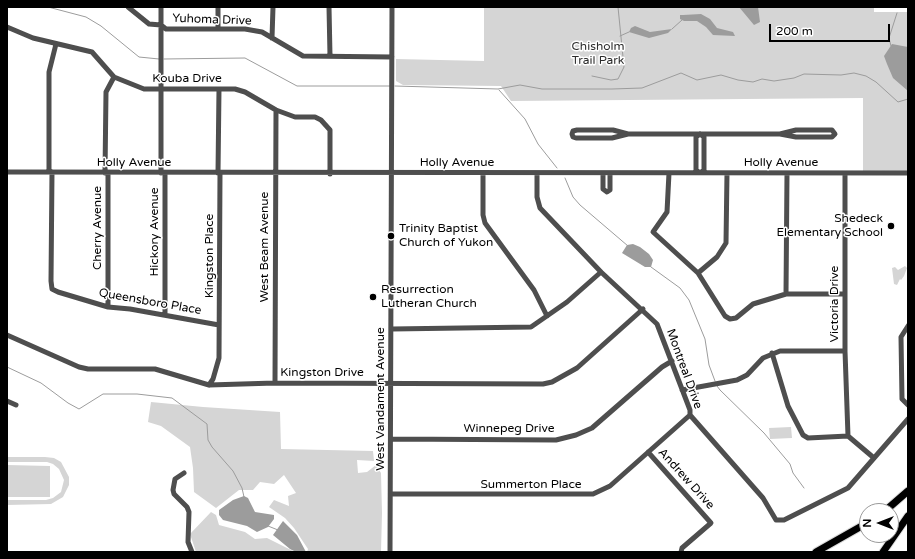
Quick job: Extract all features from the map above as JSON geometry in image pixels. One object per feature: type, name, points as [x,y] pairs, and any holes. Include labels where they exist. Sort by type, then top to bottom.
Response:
[{"type":"highway","points":[[894,503],[908,491]]},
{"type":"highway","points":[[883,552],[908,516]]},
{"type":"highway","points":[[816,552],[859,528]]},
{"type":"street","name":"Yuhoma Drive","points":[[128,7],[149,24],[162,25],[166,29],[218,28],[245,29],[262,32],[303,56],[392,57]]},
{"type":"street","name":"Hickory Avenue","points":[[161,7],[165,315]]},
{"type":"street","points":[[218,7],[218,28]]},
{"type":"street","points":[[272,38],[273,7]]},
{"type":"street","points":[[330,7],[330,56]]},
{"type":"street","name":"West Vandament Avenue","points":[[390,552],[392,7]]},
{"type":"street","name":"Kouba Drive","points":[[7,27],[33,38],[92,52],[114,77],[144,89],[235,89],[246,92],[276,110],[295,117],[315,117],[330,130],[330,174]]},
{"type":"street","name":"Queensboro Place","points":[[56,44],[49,72],[52,289],[108,307],[130,308],[219,325]]},
{"type":"street","name":"Cherry Avenue","points":[[108,307],[106,92],[114,77]]},
{"type":"street","name":"Kingston Place","points":[[209,385],[219,358],[219,89]]},
{"type":"street","name":"West Beam Avenue","points":[[275,383],[276,110]]},
{"type":"street","points":[[628,134],[613,130],[577,130],[573,131],[572,134],[573,137],[576,138],[612,138],[628,134],[780,134],[804,137],[832,137],[836,134],[832,130],[796,130],[780,134]]},
{"type":"street","points":[[700,134],[704,137],[704,170],[700,173],[696,170],[696,137],[700,134]]},
{"type":"street","name":"Holly Avenue","points":[[7,172],[275,174],[908,173]]},
{"type":"street","points":[[483,173],[483,215],[485,223],[534,290],[547,316]]},
{"type":"street","name":"Montreal Drive","points":[[537,173],[537,197],[540,208],[601,272],[643,309],[657,324],[672,361],[690,415],[763,498],[776,520],[784,520],[848,488],[874,458]]},
{"type":"street","points":[[603,173],[603,190],[607,192],[610,190],[610,173]]},
{"type":"street","points":[[669,173],[667,212],[653,232],[698,273],[726,316],[730,319],[736,318],[753,304],[786,294],[845,294]]},
{"type":"street","points":[[698,273],[717,257],[726,243],[727,173]]},
{"type":"street","points":[[786,294],[787,173]]},
{"type":"street","name":"Victoria Drive","points":[[845,173],[845,351],[848,436]]},
{"type":"street","points":[[392,329],[531,328],[567,302],[601,272]]},
{"type":"street","name":"Kingston Drive","points":[[7,335],[79,367],[88,369],[155,369],[209,385],[275,383],[543,384],[552,382],[577,368],[643,309]]},
{"type":"street","points":[[908,326],[901,337],[902,399],[908,405]]},
{"type":"street","points":[[682,390],[737,380],[747,375],[763,358],[780,351],[845,351]]},
{"type":"street","points":[[772,353],[788,406],[802,435],[808,438],[848,436],[874,458],[908,419]]},
{"type":"street","name":"Winnepeg Drive","points":[[391,439],[556,440],[576,435],[592,428],[662,366],[672,361]]},
{"type":"street","points":[[7,402],[16,405]]},
{"type":"street","name":"Summerton Place","points":[[391,494],[593,494],[610,486],[690,415]]},
{"type":"street","name":"Andrew Drive","points":[[648,452],[711,523],[682,548],[681,552]]},
{"type":"street","points":[[184,473],[175,479],[173,490],[174,494],[189,512],[188,542],[192,552]]},
{"type":"green space","name":"Chisholm Trail Park","points":[[484,7],[874,7],[874,12],[908,12],[908,171],[863,171],[863,98],[511,101],[501,86],[403,85],[396,81],[396,59],[484,61]]},
{"type":"green space","points":[[905,266],[907,268],[904,276],[901,280],[900,279],[897,285],[894,284],[892,268],[895,267],[898,270]]},
{"type":"green space","points":[[151,402],[280,412],[281,449],[373,451],[374,461],[357,460],[358,473],[367,472],[376,465],[381,473],[381,552],[307,552],[308,549],[294,528],[285,518],[269,507],[274,500],[289,506],[288,496],[296,493],[284,475],[274,484],[260,482],[253,490],[239,490],[216,508],[194,492],[190,447],[161,426],[148,422]]},
{"type":"green space","points":[[791,427],[792,438],[770,439],[769,428]]},
{"type":"green space","points":[[7,457],[45,457],[54,458],[61,462],[69,477],[69,485],[63,497],[51,504],[7,505],[7,500],[46,500],[53,498],[61,492],[64,480],[59,469],[53,464],[47,462],[7,462]]},
{"type":"green space","points":[[7,465],[50,466],[50,497],[7,497]]},
{"type":"green space","points":[[211,512],[216,515],[219,525],[245,532],[255,539],[267,538],[295,552],[196,552],[190,534]]},
{"type":"shaded area","points":[[739,7],[758,7],[760,22],[754,25]]},
{"type":"shaded area","points":[[701,14],[710,19],[717,28],[733,32],[735,36],[713,35],[706,27],[697,21],[684,21],[680,19],[680,15]]},
{"type":"shaded area","points":[[635,26],[650,32],[672,29],[668,33],[649,38],[629,32],[631,28]]},
{"type":"shaded area","points":[[892,44],[908,47],[908,91],[893,78],[884,56]]},
{"type":"shaded area","points":[[633,244],[649,254],[653,260],[651,267],[645,267],[622,253],[627,245]]},
{"type":"shaded area","points":[[244,496],[248,498],[255,512],[274,515],[274,519],[268,527],[257,532],[247,526],[223,520],[219,515],[219,510],[233,500]]},
{"type":"shaded area","points":[[283,521],[297,535],[306,552],[296,552],[290,549],[273,535]]},
{"type":"waterway","points":[[48,7],[86,17],[101,26],[139,57],[159,59]]},
{"type":"waterway","points":[[592,76],[611,80],[618,79],[624,67],[618,7]]},
{"type":"waterway","points":[[891,46],[889,38],[897,13]]},
{"type":"waterway","points":[[672,29],[682,20]]},
{"type":"waterway","points":[[620,36],[629,32]]},
{"type":"waterway","points":[[164,59],[245,58],[297,86],[390,86]]},
{"type":"waterway","points":[[395,86],[498,89],[520,85],[542,89],[612,89],[642,88],[681,73],[697,80],[721,75],[738,80],[753,82],[762,79],[774,81],[794,78],[804,74],[841,75],[854,73],[866,76],[876,82],[898,102],[908,99]]},
{"type":"waterway","points":[[499,90],[525,119],[538,144],[557,168]]},
{"type":"waterway","points":[[565,178],[573,197],[580,205],[628,246]]},
{"type":"waterway","points":[[651,267],[680,288],[689,300],[705,339],[709,365],[715,381]]},
{"type":"waterway","points":[[7,367],[41,383],[68,403],[79,409],[103,394],[137,394],[172,398],[207,424],[208,440],[212,447],[233,471],[242,488],[244,497]]},
{"type":"waterway","points":[[717,386],[764,433],[790,464],[793,473],[804,488]]},
{"type":"waterway","points":[[268,526],[278,530]]},
{"type":"place","name":"Shedeck Elementary School","points":[[891,226]]},
{"type":"place","name":"Trinity Baptist Church of Yukon","points":[[391,236]]},
{"type":"place","name":"Resurrection Lutheran Church","points":[[373,297]]}]
